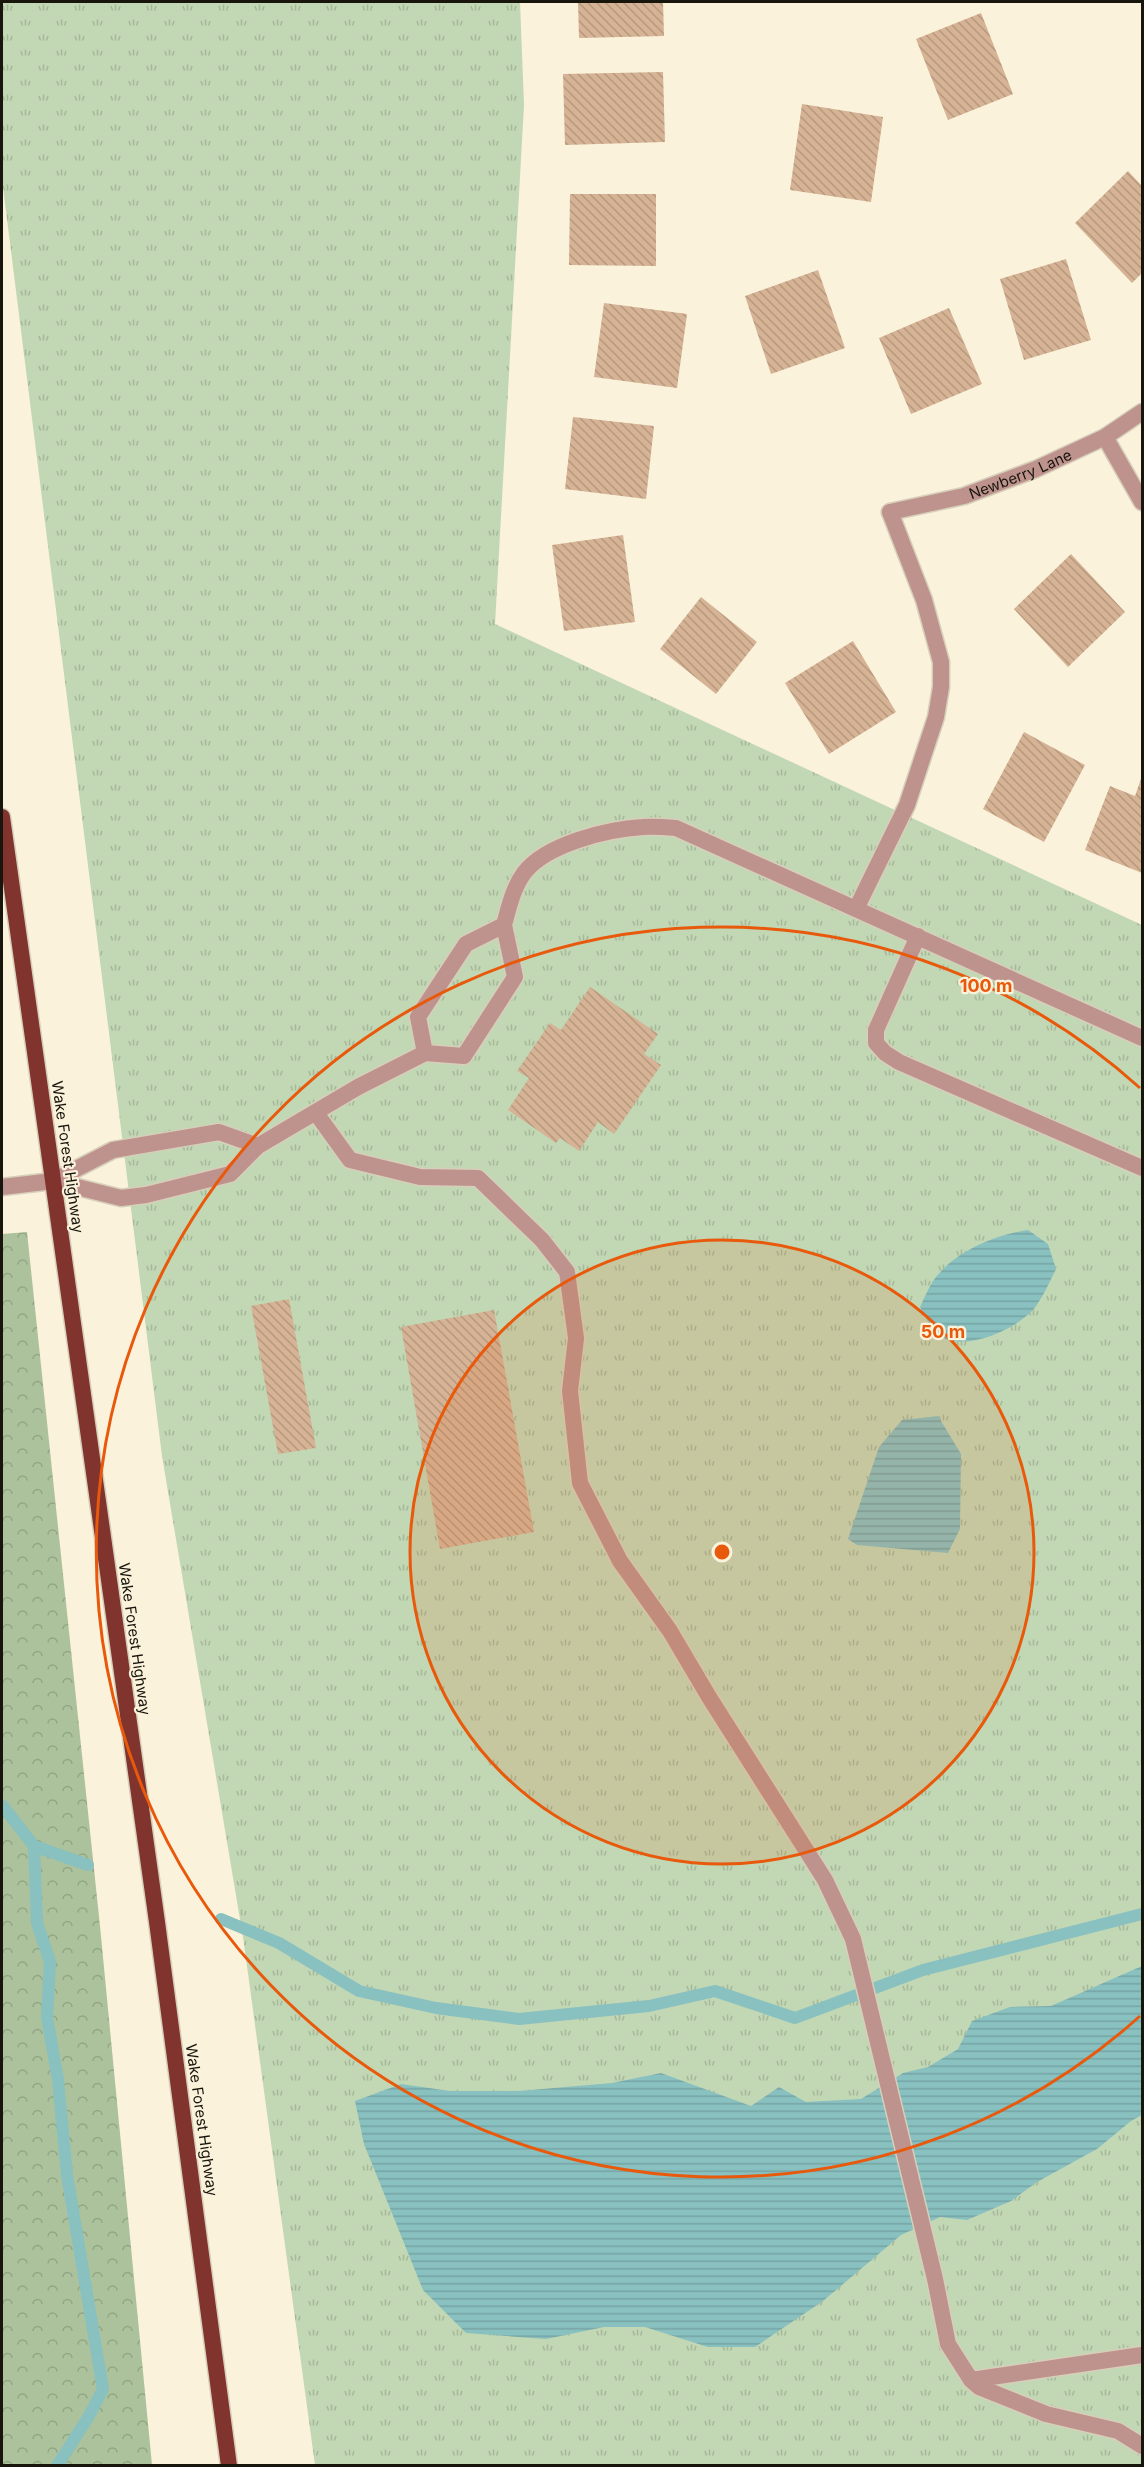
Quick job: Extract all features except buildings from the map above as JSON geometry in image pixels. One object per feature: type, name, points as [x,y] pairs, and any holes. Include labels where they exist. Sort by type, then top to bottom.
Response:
[{"type":"highway","name":"Wake Forest Highway","points":[[2,817],[157,1922],[229,2466]]},
{"type":"street","name":"Newberry Lane","points":[[856,909],[907,805],[936,717],[941,687],[941,662],[924,600],[890,512],[964,496],[1036,469],[1105,437],[1143,412]]},
{"type":"street","points":[[1105,437],[1143,502]]},
{"type":"street","points":[[53,1181],[121,1198],[146,1195],[230,1174],[258,1146],[358,1087],[425,1053],[464,1056],[515,977],[504,924],[513,893],[524,873],[539,858],[565,846],[599,834],[643,827],[676,828],[1143,1038]]},
{"type":"street","points":[[425,1053],[418,1017],[466,944],[504,924]]},
{"type":"street","points":[[918,936],[876,1030],[876,1043],[885,1053],[899,1062],[1143,1168]]},
{"type":"street","points":[[316,1113],[350,1160],[420,1177],[478,1178],[542,1240],[567,1272],[576,1338],[570,1391],[580,1483],[620,1561],[670,1631],[825,1880],[853,1939],[936,2279],[948,2344],[971,2380],[979,2387],[1046,2414],[1118,2431],[1143,2446]]},
{"type":"street","points":[[2,1187],[53,1181],[113,1150],[142,1144],[219,1132],[258,1146]]},
{"type":"street","points":[[971,2380],[1143,2355]]},
{"type":"green space","points":[[2,2],[520,2],[524,105],[495,624],[1142,925],[1142,2465],[315,2465],[243,1937],[162,1456],[2,179]]},
{"type":"green space","points":[[27,1232],[100,1926],[152,2465],[2,2465],[2,1234]]},
{"type":"water","points":[[1028,1230],[1048,1244],[1056,1269],[1036,1306],[1017,1323],[976,1340],[961,1342],[948,1340],[937,1334],[920,1307],[936,1277],[955,1259],[978,1245],[1015,1232]]},
{"type":"water","points":[[938,1416],[961,1454],[960,1529],[948,1553],[857,1545],[848,1539],[879,1447],[902,1420]]},
{"type":"water","points":[[1142,1966],[1142,2115],[1131,2121],[1097,2149],[1037,2182],[1011,2201],[967,2220],[940,2217],[901,2235],[823,2301],[755,2347],[708,2347],[645,2327],[604,2327],[546,2339],[466,2333],[423,2290],[364,2144],[355,2101],[401,2084],[450,2091],[519,2091],[612,2083],[661,2073],[751,2106],[779,2087],[806,2102],[861,2099],[903,2073],[928,2067],[958,2049],[972,2021],[1010,2007],[1051,2006]]},
{"type":"waterway","points":[[2,1805],[34,1846],[88,1865]]},
{"type":"waterway","points":[[34,1846],[37,1923],[50,1962],[47,2017],[58,2080],[67,2175],[103,2389],[89,2416],[57,2466]]},
{"type":"waterway","points":[[221,1919],[279,1943],[359,1991],[436,2008],[519,2019],[649,2006],[715,1991],[795,2018],[923,1970],[1142,1914]]}]
